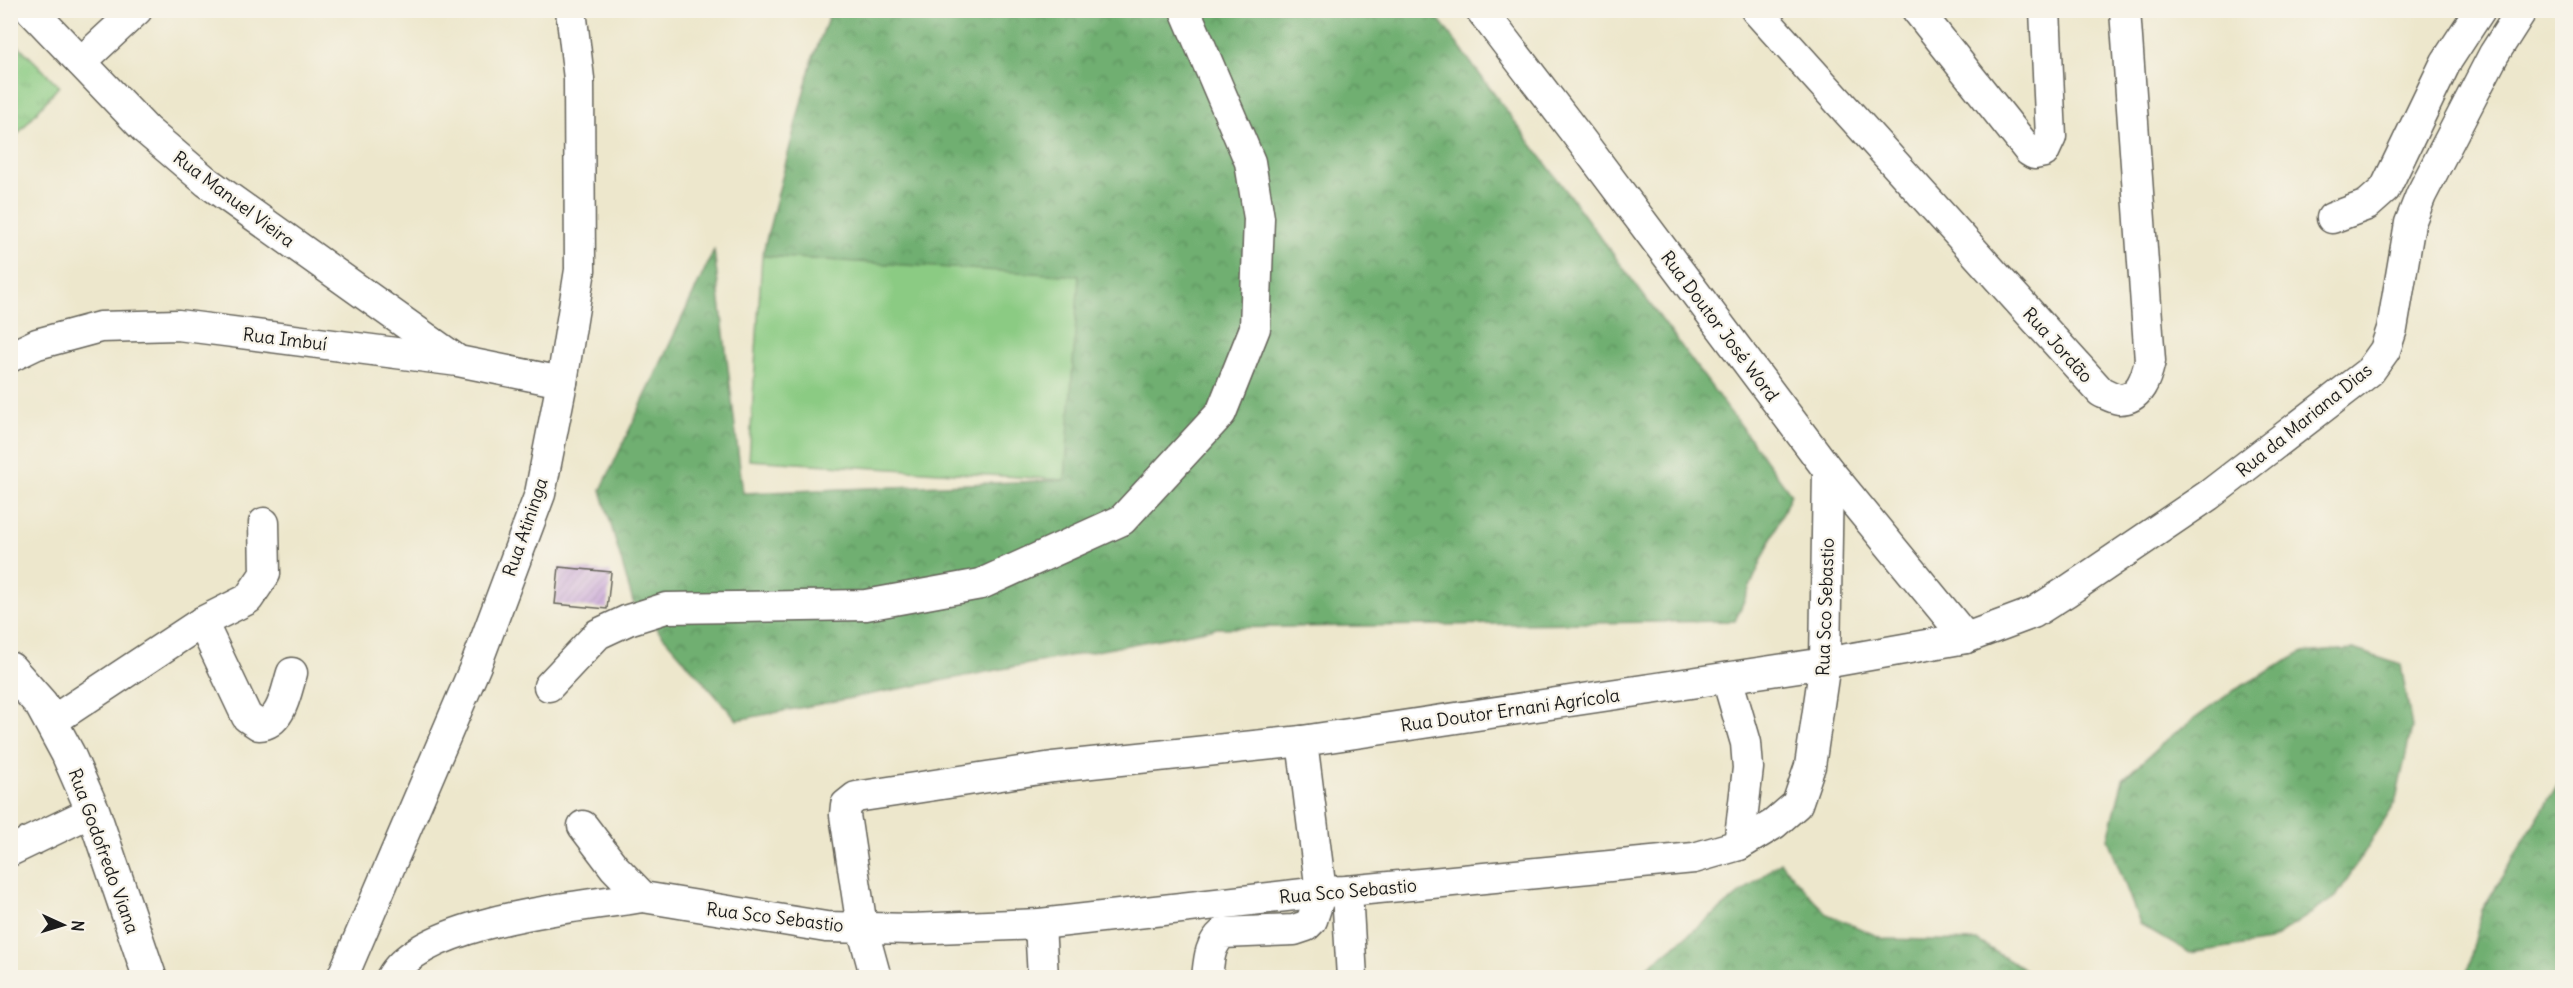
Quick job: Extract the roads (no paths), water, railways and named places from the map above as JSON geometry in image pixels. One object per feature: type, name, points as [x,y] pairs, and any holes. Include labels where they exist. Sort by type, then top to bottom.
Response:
[{"type":"main road","name":"Rua Godofredo Viana","points":[[10,669],[41,704],[93,811],[150,978]]},
{"type":"street","name":"Rua Manuel Vieira","points":[[31,10],[146,130],[207,182],[458,361]]},
{"type":"street","points":[[81,63],[137,10]]},
{"type":"street","name":"Rua Atininga","points":[[342,978],[476,665],[536,505],[562,382],[580,270],[579,79],[571,10]]},
{"type":"street","points":[[549,686],[598,634],[628,620],[666,608],[866,604],[981,584],[1122,520],[1221,413],[1255,328],[1259,218],[1250,162],[1185,10]]},
{"type":"street","name":"Rua Doutor José Word","points":[[1481,10],[1588,148],[1828,470],[1965,638]]},
{"type":"street","name":"Rua Jordão","points":[[1756,10],[2100,392],[2119,399],[2134,394],[2145,383],[2150,362],[2125,10]]},
{"type":"street","points":[[1917,10],[2029,151],[2039,154],[2044,152],[2051,137],[2045,10]]},
{"type":"street","points":[[2332,218],[2367,206],[2385,189],[2446,62],[2481,10]]},
{"type":"street","name":"Rua da Mariana Dias","points":[[1965,638],[2033,613],[2066,592],[2209,495],[2370,371],[2385,350],[2392,329],[2410,223],[2421,195],[2494,54],[2522,10]]},
{"type":"street","name":"Rua Imbuí","points":[[10,357],[37,344],[100,327],[177,326],[458,361],[562,382]]},
{"type":"street","name":"Rua Sco Sebastio","points":[[391,978],[397,966],[427,944],[494,921],[643,897],[826,927],[911,930],[1040,924],[1334,892],[1694,858],[1739,845],[1774,824],[1797,804],[1810,766],[1825,663],[1828,470]]},
{"type":"street","points":[[51,722],[202,622],[248,599],[259,586],[265,573],[264,523]]},
{"type":"street","points":[[202,622],[247,717],[259,725],[267,725],[278,715],[292,673]]},
{"type":"street","name":"Rua Doutor Ernani Agrícola","points":[[862,927],[845,815],[846,805],[856,797],[1053,767],[1302,741],[1825,663],[1965,638]]},
{"type":"street","points":[[1727,678],[1746,743],[1748,768],[1739,845]]},
{"type":"street","points":[[1302,741],[1352,978]]},
{"type":"street","points":[[10,852],[93,811]]},
{"type":"street","points":[[583,826],[614,867],[643,897]]},
{"type":"street","points":[[1207,978],[1210,953],[1215,940],[1223,933],[1294,930],[1306,926],[1334,892]]},
{"type":"street","points":[[1040,924],[1042,978]]},
{"type":"street","points":[[862,927],[876,978]]}]
